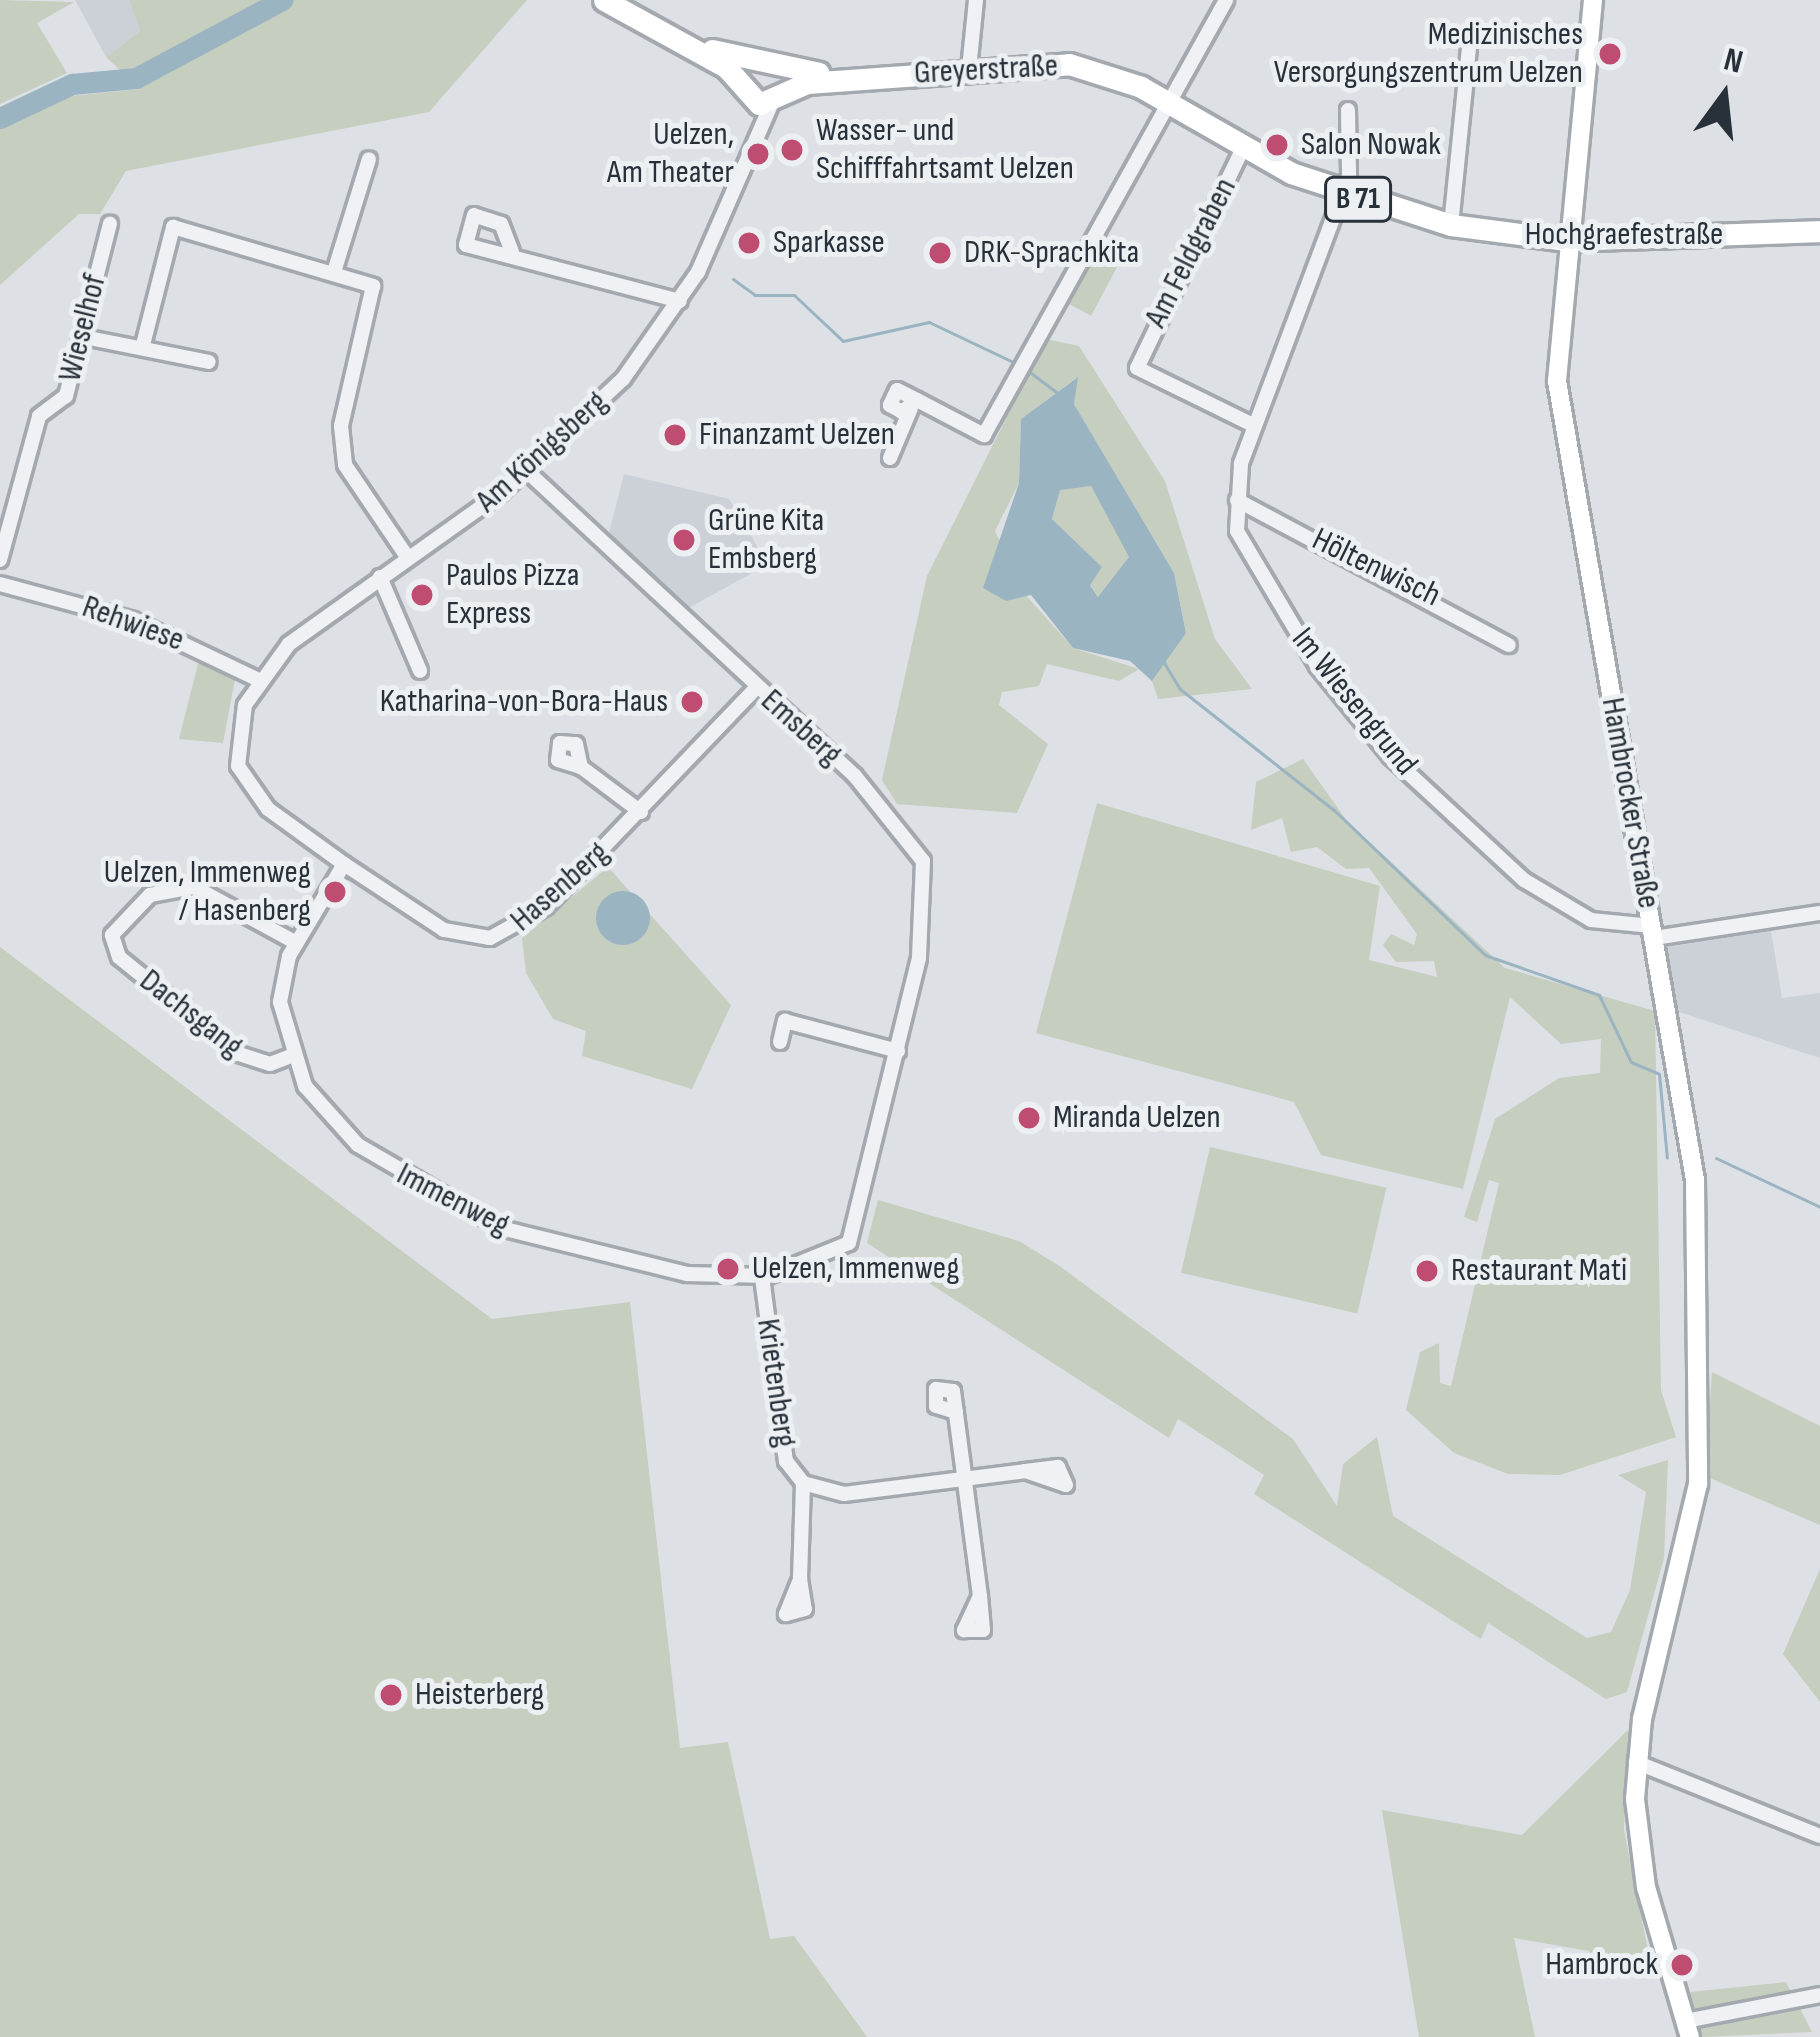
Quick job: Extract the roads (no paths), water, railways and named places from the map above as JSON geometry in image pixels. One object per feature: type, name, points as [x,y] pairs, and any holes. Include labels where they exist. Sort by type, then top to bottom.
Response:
[{"type":"main road","points":[[604,0],[765,85]]},
{"type":"main road","name":"Greyerstraße","points":[[765,85],[969,69],[1093,68],[1167,104]]},
{"type":"main road","name":"Hochgraefestraße","points":[[1167,104],[1243,148],[1343,194],[1451,225],[1567,240],[1820,231]]},
{"type":"street","points":[[969,69],[976,0]]},
{"type":"street","points":[[890,458],[914,405],[984,435],[1226,0]]},
{"type":"street","name":"Hambrocker Straße","points":[[1593,0],[1557,381],[1695,1180],[1701,1448],[1674,1606],[1636,1762],[1637,1842],[1688,2029]]},
{"type":"street","points":[[1451,225],[1469,49]]},
{"type":"street","name":"Am Königsberg","points":[[344,864],[244,783],[237,732],[260,680],[306,628],[528,472],[623,379],[680,301],[751,150],[765,85]]},
{"type":"street","name":"Im Wiesengrund","points":[[1348,110],[1343,194],[1255,426],[1237,500],[1248,558],[1391,757],[1524,880],[1592,920],[1653,932],[1820,913]]},
{"type":"street","name":"Am Feldgraben","points":[[1243,148],[1138,358],[1146,376],[1255,426]]},
{"type":"street","points":[[334,272],[369,159]]},
{"type":"street","name":"Wieselhof","points":[[0,560],[39,416],[66,396],[110,224]]},
{"type":"street","points":[[144,341],[173,227],[334,272],[377,295],[341,426],[345,465],[408,558]]},
{"type":"street","points":[[512,252],[680,301]]},
{"type":"street","points":[[84,337],[144,341],[208,362]]},
{"type":"street","name":"Emsberg","points":[[528,472],[871,792],[923,861],[928,907],[857,1229]]},
{"type":"street","name":"Höltenwisch","points":[[1237,500],[1509,645]]},
{"type":"street","points":[[380,578],[420,671]]},
{"type":"street","name":"Rehwiese","points":[[0,584],[134,620],[260,680]]},
{"type":"street","name":"Hasenberg","points":[[344,864],[444,929],[490,938],[546,907],[757,688]]},
{"type":"street","name":"Hasenberg","points":[[581,767],[641,812]]},
{"type":"street","name":"Immenweg","points":[[344,864],[296,942],[280,1002],[291,1056],[358,1145],[457,1209],[687,1274],[762,1277],[838,1254],[857,1229]]},
{"type":"street","name":"Dachsgang","points":[[291,1056],[255,1063],[238,1054],[119,957],[112,935],[150,896],[194,887],[296,942]]},
{"type":"street","points":[[780,1042],[785,1021],[898,1051]]},
{"type":"street","name":"Krietenberg","points":[[762,1277],[786,1461],[803,1483],[844,1494],[1025,1471]]},
{"type":"street","points":[[956,1412],[980,1596]]},
{"type":"street","name":"Krietenberg","points":[[800,1579],[803,1483]]},
{"type":"street","points":[[1636,1762],[1820,1835]]},
{"type":"street","points":[[1688,2029],[1820,1995]]},
{"type":"water","points":[[1078,377],[1074,404],[1174,573],[1186,633],[1152,681],[1130,661],[1073,648],[1031,595],[1006,601],[983,588],[1019,483],[1021,419]],"holes":[[[1091,486],[1129,557],[1098,597],[1090,585],[1102,567],[1052,519],[1060,490]]]},
{"type":"water","points":[[623,891],[642,899],[650,918],[642,937],[623,945],[604,937],[596,918],[604,899]]},
{"type":"waterway","points":[[0,118],[72,84],[136,78],[282,0]]},
{"type":"waterway","points":[[733,279],[755,295],[794,295],[843,341],[929,322],[1019,365]]},
{"type":"waterway","points":[[1027,370],[1058,393]]},
{"type":"waterway","points":[[1163,661],[1180,689],[1334,810],[1485,955],[1599,995],[1631,1062],[1659,1074],[1667,1158]]},
{"type":"waterway","points":[[1716,1158],[1820,1207]]},
{"type":"place","name":"Medizinisches Versorgungszentrum Uelzen","points":[[1610,54]]},
{"type":"place","name":"Salon Nowak","points":[[1277,145]]},
{"type":"place","name":"Wasser- und Schifffahrtsamt Uelzen","points":[[792,150]]},
{"type":"place","name":"Uelzen, Am Theater","points":[[758,154]]},
{"type":"place","name":"Sparkasse","points":[[749,243]]},
{"type":"place","name":"DRK-Sprachkita","points":[[940,253]]},
{"type":"place","name":"Finanzamt Uelzen","points":[[675,435]]},
{"type":"place","name":"Grüne Kita Embsberg","points":[[684,540]]},
{"type":"place","name":"Paulos Pizza Express","points":[[422,595]]},
{"type":"place","name":"Katharina-von-Bora-Haus","points":[[692,702]]},
{"type":"place","name":"Uelzen, Immenweg / Hasenberg","points":[[335,892]]},
{"type":"place","name":"Miranda Uelzen","points":[[1029,1118]]},
{"type":"place","name":"Uelzen, Immenweg","points":[[728,1269]]},
{"type":"place","name":"Restaurant Mati","points":[[1427,1271]]},
{"type":"place","name":"Heisterberg","points":[[391,1695]]},
{"type":"place","name":"Hambrock","points":[[1682,1965]]}]
